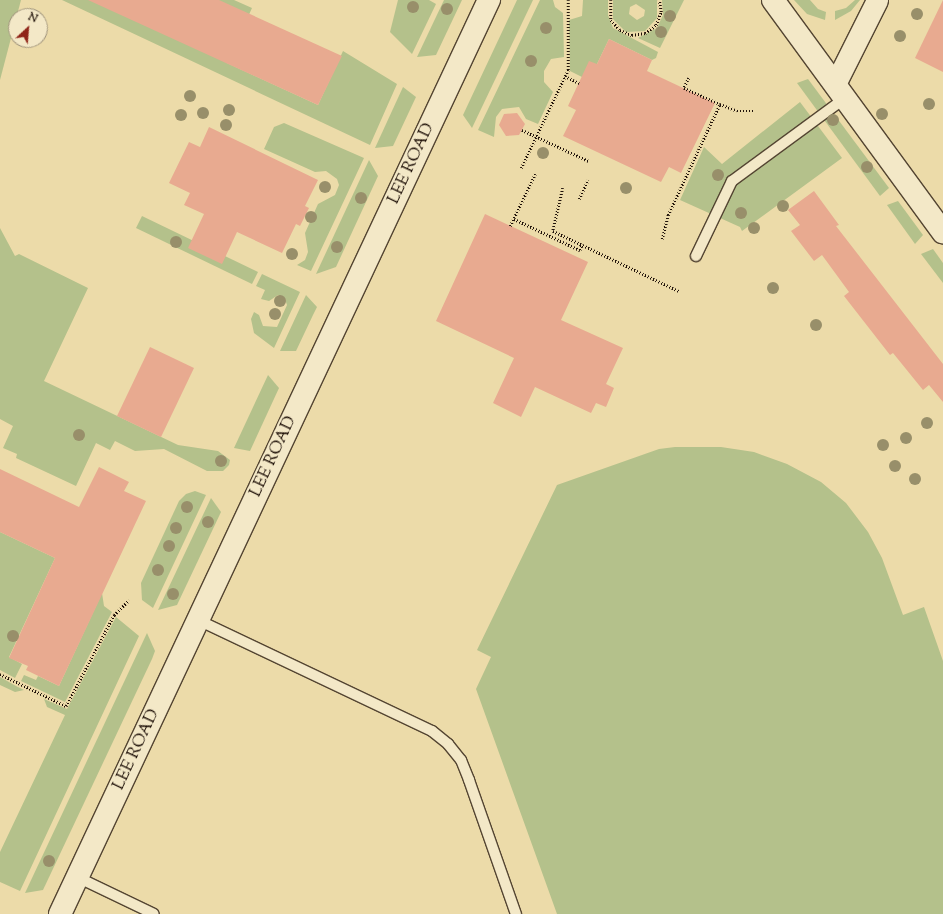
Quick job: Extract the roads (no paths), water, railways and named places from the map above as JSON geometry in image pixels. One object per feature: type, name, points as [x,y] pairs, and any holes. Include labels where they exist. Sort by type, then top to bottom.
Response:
[{"type":"main road","name":"LEE ROAD","points":[[60,914],[489,0]]},
{"type":"main road","points":[[773,0],[943,232]]},
{"type":"street","points":[[840,91],[877,0]]},
{"type":"lane","points":[[696,256],[732,181],[840,91]]},
{"type":"lane","points":[[198,620],[432,731],[448,744],[461,760],[470,780],[516,914]]},
{"type":"lane","points":[[77,877],[154,914]]}]
